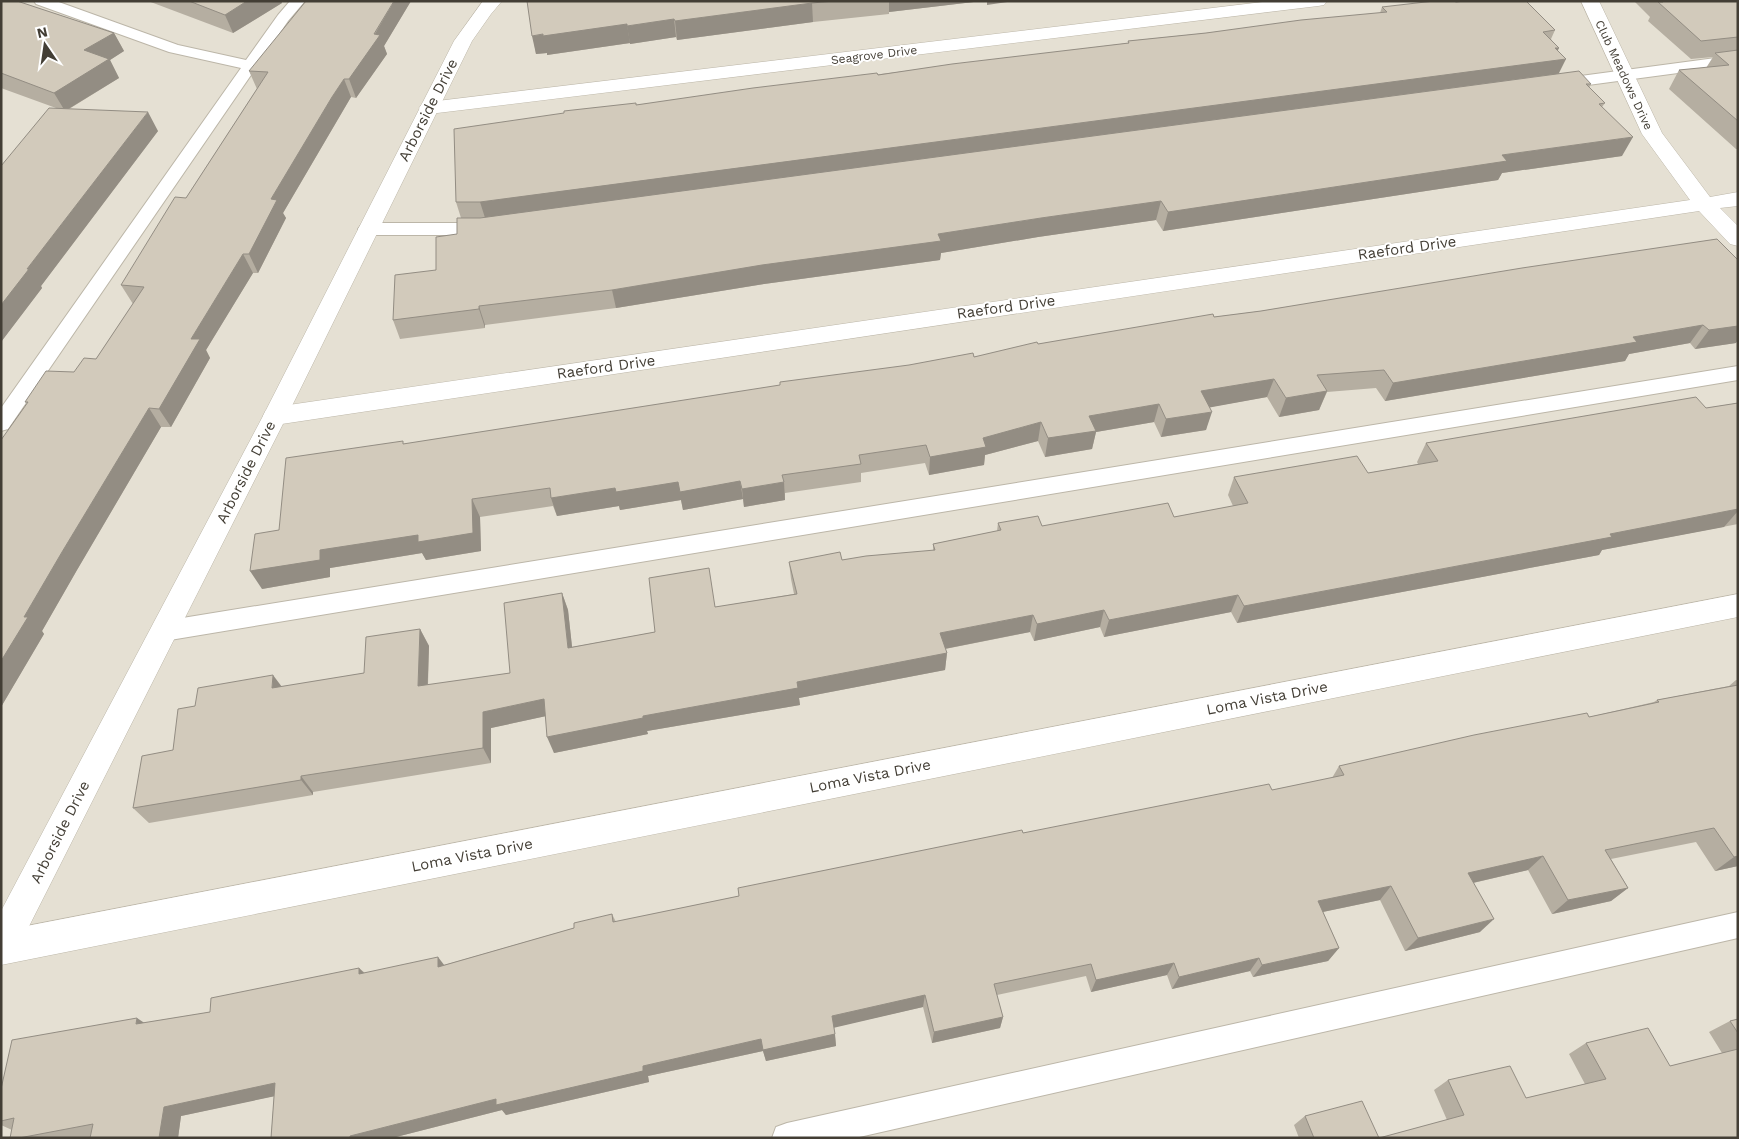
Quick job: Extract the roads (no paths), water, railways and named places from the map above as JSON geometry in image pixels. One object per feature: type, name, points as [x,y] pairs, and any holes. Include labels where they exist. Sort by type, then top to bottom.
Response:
[{"type":"street","name":"Arborside Drive","points":[[1,947],[275,416],[367,229],[463,41],[484,10],[493,1]]},
{"type":"street","name":"Seagrove Drive","points":[[429,108],[1318,1]]},
{"type":"street","name":"Club Meadows Drive","points":[[1590,1],[1652,134],[1704,204],[1738,239]]},
{"type":"street","name":"Raeford Drive","points":[[275,416],[1738,199]]},
{"type":"street","name":"Loma Vista Drive","points":[[1,947],[1738,605]]},
{"type":"lane","points":[[41,1],[174,49],[250,65]]},
{"type":"lane","points":[[1,424],[283,18],[298,1]]},
{"type":"lane","points":[[1546,86],[1738,60]]},
{"type":"lane","points":[[367,229],[486,229],[505,226]]},
{"type":"lane","points":[[164,631],[1738,373]]},
{"type":"lane","points":[[787,1138],[1738,924]]}]
